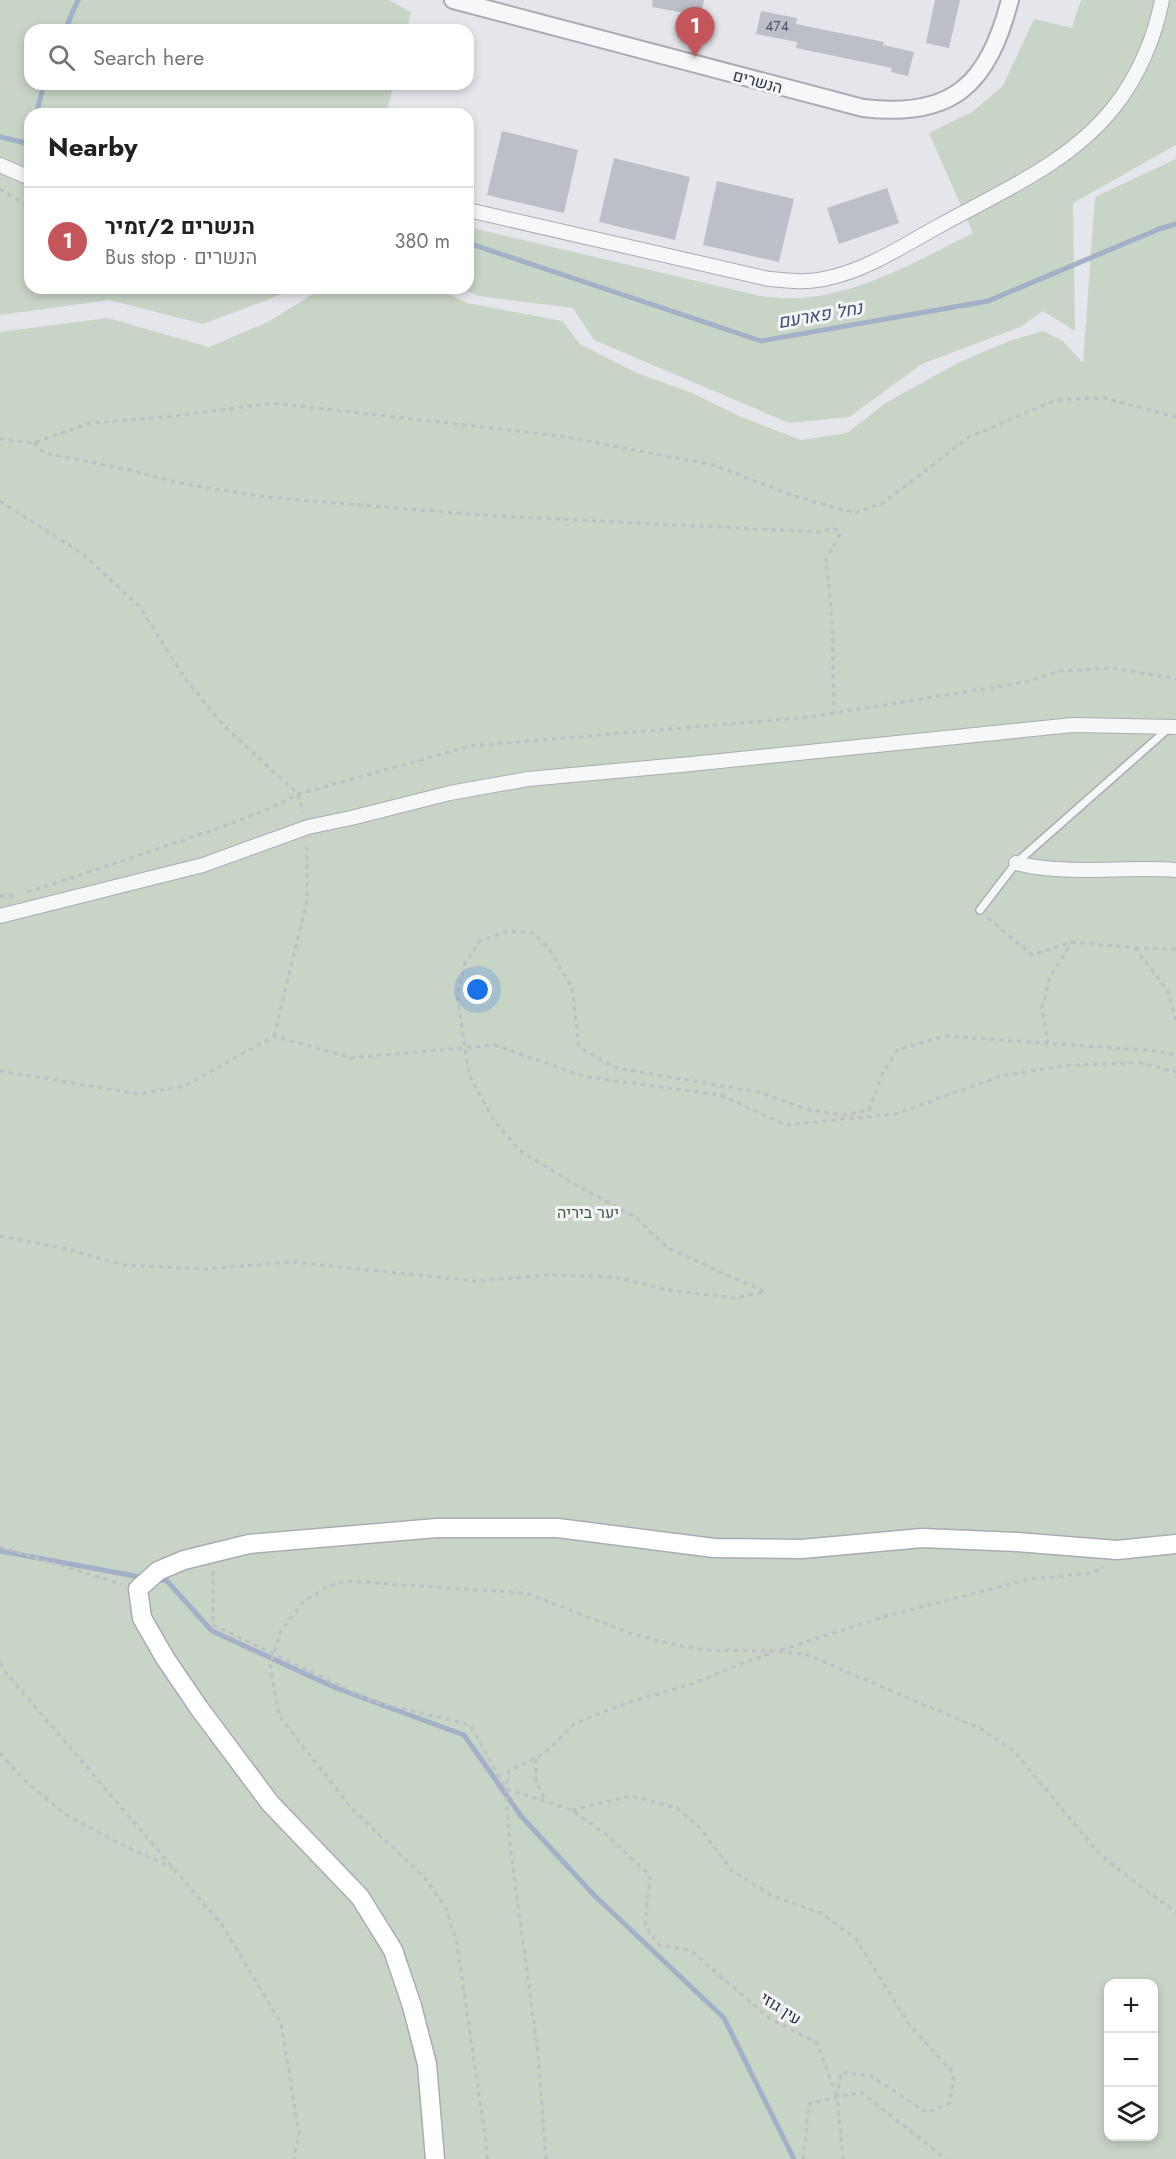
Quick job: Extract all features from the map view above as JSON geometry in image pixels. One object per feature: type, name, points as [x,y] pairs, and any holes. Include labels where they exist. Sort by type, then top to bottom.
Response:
[{"type":"main road","points":[[435,2159],[426,2064],[412,2006],[393,1950],[360,1897],[270,1803],[165,1658],[142,1618],[138,1589],[158,1571],[184,1560],[249,1544],[437,1528],[558,1528],[714,1548],[802,1549],[922,1538],[1017,1542],[1117,1550],[1176,1544]]},
{"type":"street","name":"הנשרים","points":[[453,0],[862,108],[891,112],[915,110],[937,103],[955,94],[969,83],[985,67],[994,49],[1010,0]]},
{"type":"street","points":[[474,211],[769,279],[800,282],[829,278],[884,256],[1046,167],[1092,131],[1114,107],[1132,80],[1149,43],[1162,0]]},
{"type":"street","points":[[0,165],[24,175]]},
{"type":"street","points":[[0,916],[203,865],[308,827],[450,793],[528,779],[1073,725],[1173,727]]},
{"type":"street","points":[[1016,863],[1040,869],[1176,870]]},
{"type":"lane","points":[[980,910],[1016,863],[1173,727]]},
{"type":"path","points":[[0,189],[24,203]]},
{"type":"path","points":[[0,439],[34,443],[89,423],[166,417],[273,403],[561,436],[681,458],[714,465],[794,496],[855,513],[883,502],[969,437],[1056,400],[1104,398],[1176,417]]},
{"type":"path","points":[[34,443],[44,453],[130,470],[179,483],[266,497],[480,515],[819,532],[834,528],[840,534],[826,560],[832,618],[834,713]]},
{"type":"path","points":[[0,501],[83,554],[139,606],[184,677],[223,725],[298,794],[308,827],[307,901],[274,1036]]},
{"type":"path","points":[[0,896],[14,896],[118,863],[228,825],[298,794],[471,746],[834,713],[1026,682],[1059,671],[1112,668],[1176,679]]},
{"type":"path","points":[[980,910],[1032,955],[1072,942],[1176,950]]},
{"type":"path","points":[[0,1236],[67,1249],[123,1265],[205,1269],[292,1262],[475,1281],[551,1275],[614,1277],[668,1290],[734,1298],[765,1292],[668,1248],[635,1217],[519,1150],[493,1119],[469,1074],[457,996],[465,963],[480,942],[508,931],[534,933],[551,952],[572,988],[579,1047],[616,1068],[758,1092],[810,1110],[844,1115],[869,1110],[882,1075],[897,1050],[945,1036],[1157,1051],[1176,1055]]},
{"type":"path","points":[[1048,1044],[1042,1008],[1050,977],[1072,942]]},
{"type":"path","points":[[1135,948],[1168,991],[1176,1020]]},
{"type":"path","points":[[0,1071],[139,1094],[185,1086],[274,1036],[351,1058],[494,1045],[586,1077],[721,1095],[785,1125],[895,1114],[1001,1076],[1070,1065],[1140,1063],[1176,1072]]},
{"type":"path","points":[[0,1547],[138,1589]]},
{"type":"path","points":[[546,2159],[538,2054],[509,1837],[506,1790],[509,1771],[545,1753],[574,1724],[623,1704],[692,1684],[777,1651],[886,1616],[1030,1579],[1092,1573],[1117,1562],[1117,1550]]},
{"type":"path","points":[[211,1553],[214,1568],[213,1625],[372,1701],[470,1725],[506,1790],[572,1810],[631,1796],[677,1808],[700,1829],[731,1870],[771,1895],[823,1914],[856,1939],[908,2023],[954,2074],[950,2103],[927,2114],[871,2076],[841,2072],[837,2097],[843,2159]]},
{"type":"path","points":[[487,2159],[457,1944],[446,1908],[425,1878],[353,1810],[279,1716],[270,1665],[281,1631],[303,1602],[328,1586],[346,1581],[526,1593],[632,1634],[685,1647],[705,1650],[777,1651],[808,1655],[981,1729],[1014,1751],[1096,1850],[1120,1871],[1176,1912]]},
{"type":"path","points":[[0,1663],[222,1924],[281,2022],[299,2134],[294,2159]]},
{"type":"path","points":[[0,1753],[22,1778],[66,1815],[175,1869]]},
{"type":"path","points":[[536,1758],[536,1780],[546,1803]]},
{"type":"path","name":"עין גוזי","points":[[572,1810],[608,1836],[650,1876],[645,1926],[659,1945],[690,1950],[769,2018],[817,2043],[837,2097]]},
{"type":"path","points":[[804,2159],[809,2104],[861,2092],[946,2159]]},
{"type":"green space","points":[[0,0],[389,0],[411,12],[408,24],[24,24],[24,90],[392,90],[388,108],[24,108],[24,294],[283,294],[203,324],[109,300],[0,315]]},
{"type":"green space","points":[[1081,0],[1176,0],[1176,145],[1073,203],[1075,331],[1043,311],[1020,327],[922,364],[849,417],[789,423],[594,340],[573,308],[474,294],[474,228],[760,296],[801,298],[824,295],[847,290],[890,274],[973,233],[929,133],[972,112],[1003,86],[1034,19],[1072,28]]},
{"type":"green space","name":"יער ביריה","points":[[1176,159],[1176,2159],[0,2159],[0,332],[108,318],[209,347],[268,322],[313,294],[448,294],[467,303],[562,321],[580,344],[637,373],[692,393],[739,416],[801,440],[847,433],[887,402],[960,362],[1009,341],[1043,331],[1063,341],[1083,363],[1095,197]]},
{"type":"building","points":[[653,0],[704,0],[701,16],[652,7]]},
{"type":"building","points":[[935,0],[960,0],[949,48],[926,43]]},
{"type":"building","points":[[761,11],[797,18],[796,24],[884,42],[883,45],[914,52],[908,76],[891,72],[892,68],[796,48],[797,42],[756,34]]},
{"type":"building","points":[[502,131],[578,150],[564,213],[487,195]]},
{"type":"building","points":[[614,158],[690,177],[675,240],[599,222]]},
{"type":"building","points":[[717,181],[794,199],[779,262],[703,245]]},
{"type":"building","points":[[887,188],[899,223],[839,244],[827,208]]},
{"type":"waterway","points":[[68,24],[78,0]]},
{"type":"waterway","points":[[38,108],[42,90]]},
{"type":"waterway","name":"נחל פארעם","points":[[0,137],[24,143]]},
{"type":"waterway","name":"נחל פארעם","points":[[474,245],[761,341],[988,301],[1159,229],[1176,224]]},
{"type":"waterway","points":[[0,1551],[146,1578]]},
{"type":"waterway","points":[[155,1579],[167,1581],[212,1631],[336,1688],[464,1735],[521,1816],[594,1895],[724,2018],[794,2159]]},
{"type":"place","name":"הנשרים 2/זמיר","points":[[695,57]]}]
